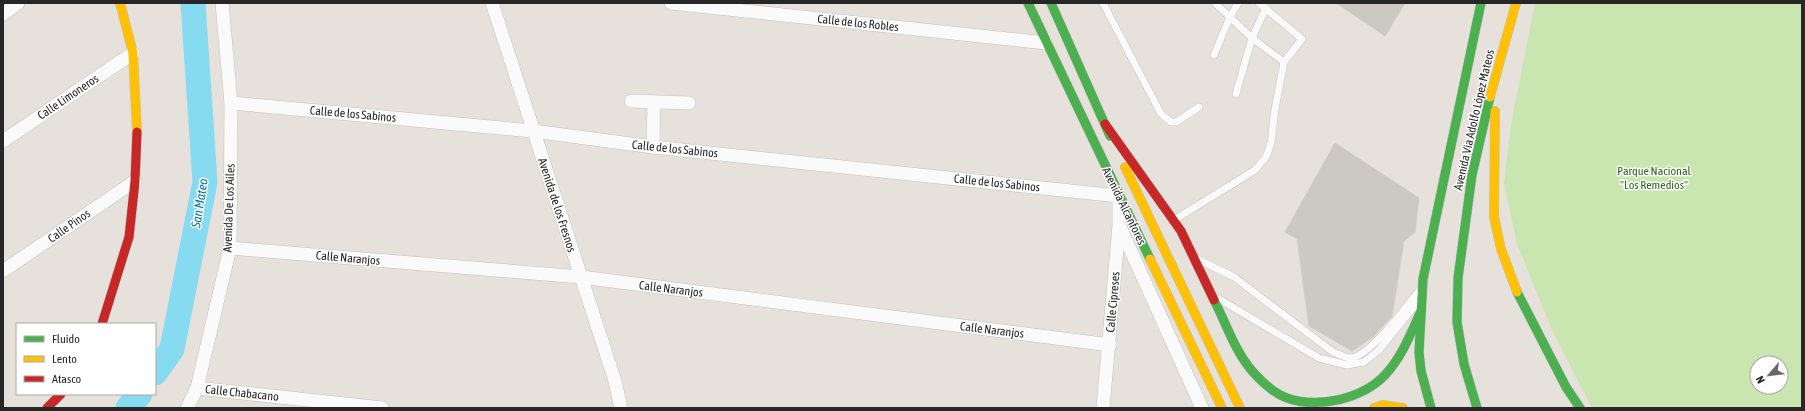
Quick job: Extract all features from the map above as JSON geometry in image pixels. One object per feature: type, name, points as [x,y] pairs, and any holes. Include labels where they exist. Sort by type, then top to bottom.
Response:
[{"type":"main road","points":[[102,323],[129,236],[134,181],[137,119],[133,52],[120,3]]},
{"type":"main road","name":"Avenida Alcanfores","points":[[1028,3],[1119,196],[1222,408]]},
{"type":"main road","name":"Avenida Alcanfores","points":[[1051,3],[1105,124],[1240,408]]},
{"type":"main road","name":"Avenida Via Adolfo López Mateos","points":[[1431,408],[1421,371],[1419,352],[1423,287],[1481,3]]},
{"type":"main road","name":"Avenida Via Adolfo López Mateos","points":[[1477,408],[1464,364],[1457,322],[1458,278],[1472,175],[1495,76],[1516,3]]},
{"type":"main road","points":[[1495,76],[1494,217],[1501,249],[1513,283],[1566,387],[1580,408]]},
{"type":"main road","points":[[1105,124],[1182,231],[1235,345],[1244,361],[1254,375],[1285,397],[1310,402],[1342,399],[1369,387],[1384,376],[1401,354],[1421,311]]},
{"type":"main road","points":[[47,408],[60,395]]},
{"type":"main road","points":[[1374,408],[1383,406],[1403,408]]},
{"type":"street","points":[[3,14],[18,3]]},
{"type":"street","name":"Avenida De Los Ailes","points":[[187,408],[197,388],[230,248],[231,103],[222,3]]},
{"type":"street","name":"Avenida de los Fresnos","points":[[492,3],[581,277],[621,408]]},
{"type":"street","name":"Calle de los Robles","points":[[671,3],[1046,43]]},
{"type":"street","name":"Calle Limoneros","points":[[3,141],[133,52]]},
{"type":"street","points":[[631,101],[690,103]]},
{"type":"street","points":[[653,146],[654,102]]},
{"type":"street","name":"Calle de los Sabinos","points":[[231,103],[533,131],[653,146],[1119,196]]},
{"type":"street","name":"Calle Pinos","points":[[3,271],[134,181]]},
{"type":"street","name":"Calle Cipreses","points":[[1103,408],[1110,345],[1119,225],[1119,196]]},
{"type":"street","name":"Avenida Alcanfores","points":[[1119,225],[1202,408]]},
{"type":"street","name":"Calle Naranjos","points":[[230,248],[581,277],[1110,345]]},
{"type":"street","name":"Calle Chabacano","points":[[197,388],[382,408]]},
{"type":"lane","points":[[1103,3],[1161,114],[1171,122],[1176,122],[1200,107]]},
{"type":"lane","points":[[1215,3],[1252,38],[1284,62]]},
{"type":"lane","points":[[1214,55],[1230,17],[1238,3]]},
{"type":"lane","points":[[1174,220],[1255,170],[1266,157],[1271,143],[1275,109],[1284,62],[1302,39],[1259,3]]},
{"type":"lane","points":[[1236,94],[1252,38],[1266,8]]},
{"type":"lane","points":[[1195,258],[1234,277],[1333,352],[1349,358],[1360,354],[1374,344],[1423,287]]},
{"type":"lane","points":[[1211,294],[1319,358],[1347,365],[1364,362],[1378,351],[1422,297]]},
{"type":"green space","name":"Parque Nacional \"Los Remedios\"","points":[[1535,3],[1802,3],[1802,408],[1592,408],[1552,330],[1517,244],[1504,183],[1511,125]]},
{"type":"building","points":[[1336,3],[1405,3],[1385,36]]},
{"type":"building","points":[[1335,143],[1419,198],[1415,232],[1404,241],[1392,316],[1373,337],[1352,351],[1309,326],[1297,239],[1285,232]]},
{"type":"waterway","name":"San Mateo","points":[[156,372],[172,349],[205,182],[193,3]]},
{"type":"waterway","name":"San Mateo","points":[[128,408],[139,395]]},
{"type":"traffic: fast","points":[[1028,3],[1150,259]]},
{"type":"traffic: fast","points":[[1051,3],[1110,136]]},
{"type":"traffic: fast","points":[[1431,408],[1421,371],[1419,352],[1423,279],[1481,3]]},
{"type":"traffic: fast","points":[[1477,408],[1464,364],[1457,322],[1458,278],[1472,175],[1490,97]]},
{"type":"traffic: fast","points":[[1517,292],[1566,387],[1580,408]]},
{"type":"traffic: fast","points":[[1214,300],[1241,356],[1256,376],[1268,387],[1282,396],[1299,401],[1312,402],[1326,402],[1352,396],[1364,390],[1385,375],[1406,344],[1421,311]]},
{"type":"traffic: slow","points":[[120,3],[133,53],[137,132]]},
{"type":"traffic: slow","points":[[1490,97],[1516,3]]},
{"type":"traffic: slow","points":[[1495,111],[1494,217],[1501,249],[1517,292]]},
{"type":"traffic: slow","points":[[1125,167],[1240,408]]},
{"type":"traffic: slow","points":[[1150,259],[1222,408]]},
{"type":"traffic: slow","points":[[1374,408],[1383,405],[1403,408]]},
{"type":"traffic: jam","points":[[1105,124],[1181,231],[1214,300]]},
{"type":"traffic: jam","points":[[102,323],[129,237],[135,181],[137,132]]},
{"type":"traffic: jam","points":[[47,408],[60,395]]}]
